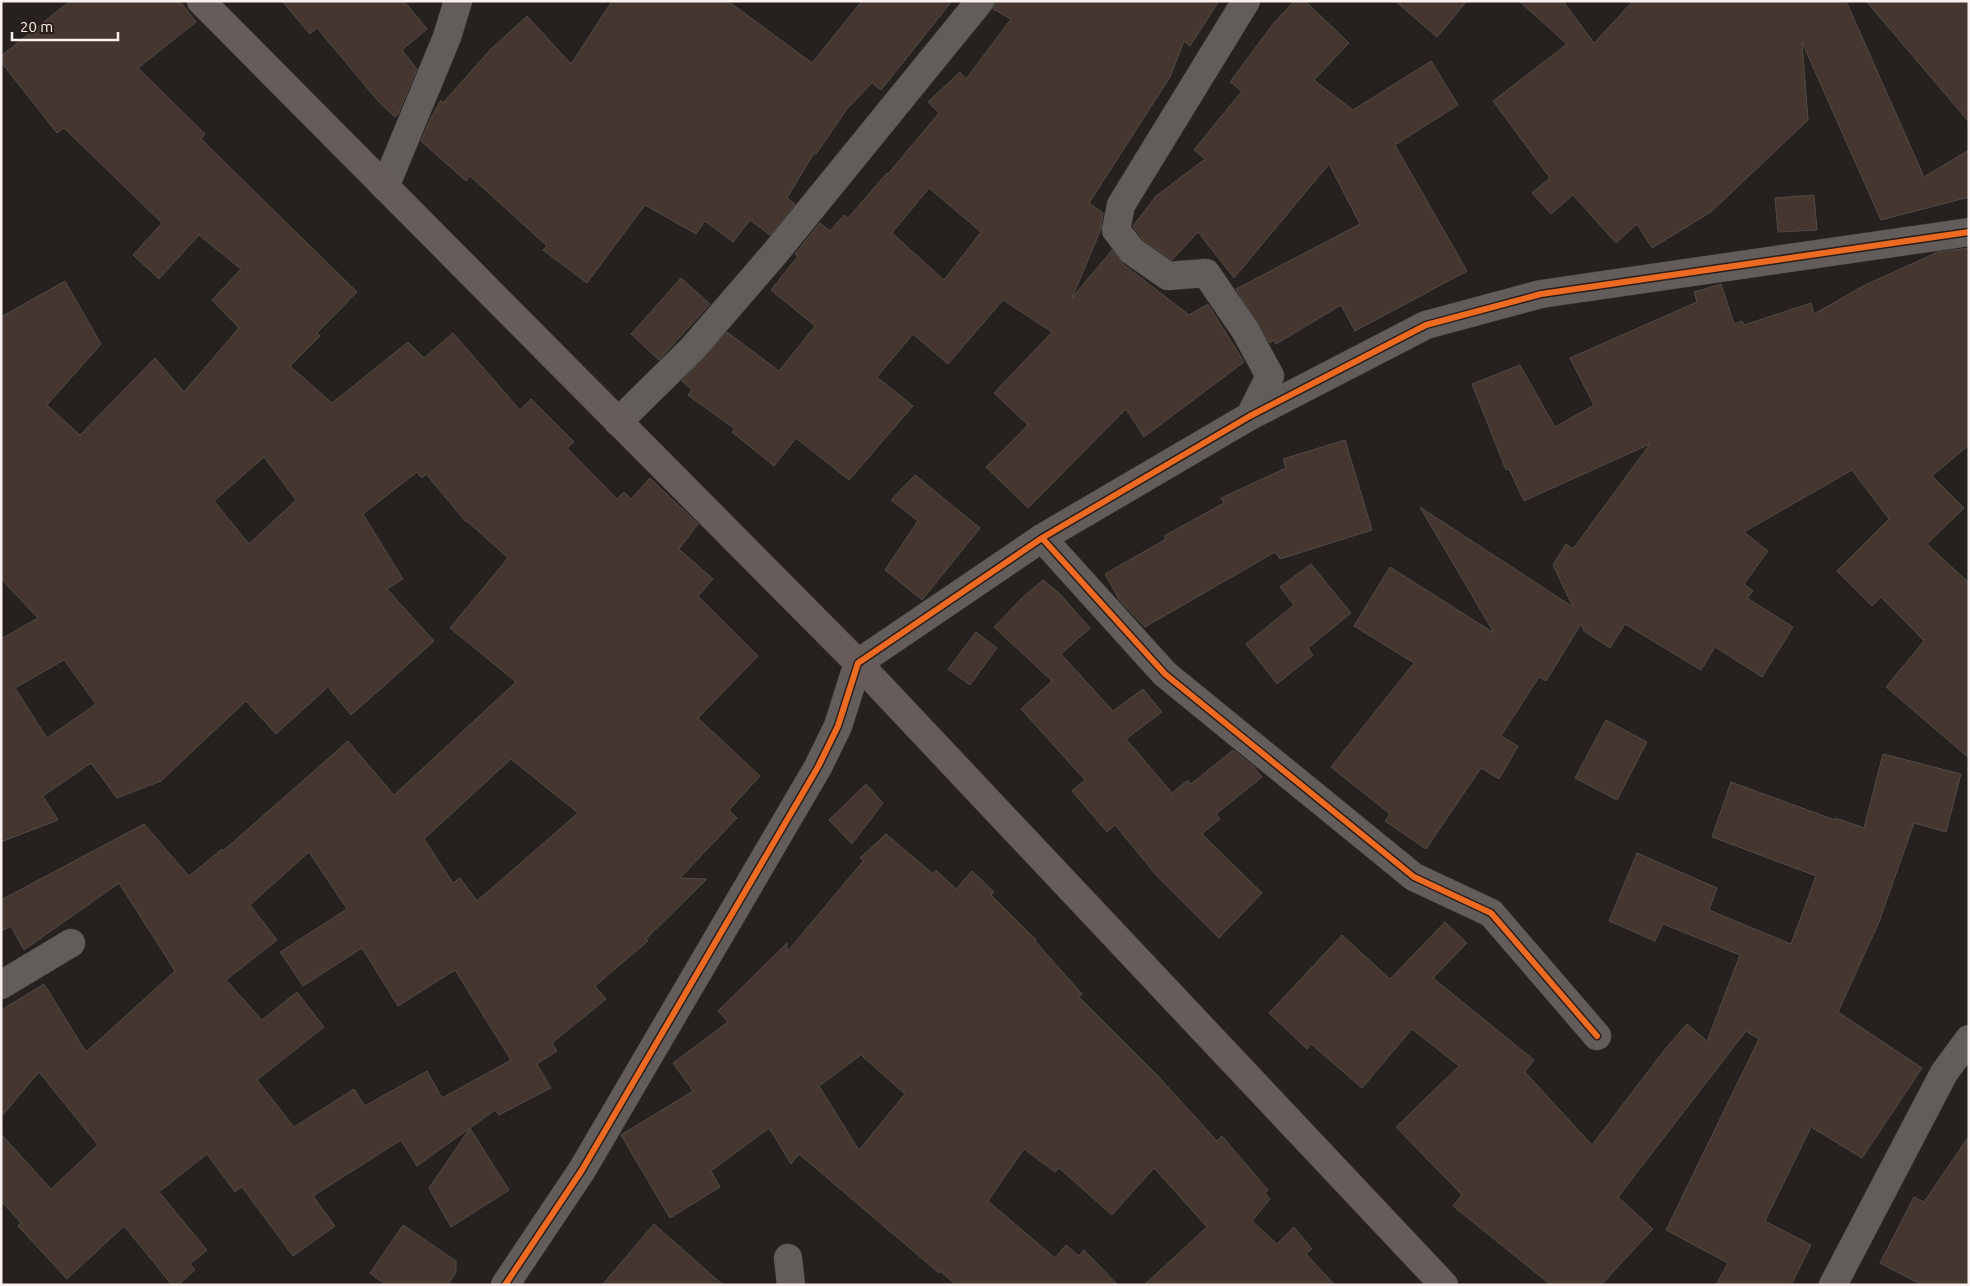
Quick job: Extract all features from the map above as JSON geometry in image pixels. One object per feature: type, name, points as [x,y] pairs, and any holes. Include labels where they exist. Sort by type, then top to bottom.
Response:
[{"type":"main road","points":[[201,1],[858,663],[1444,1285]]},
{"type":"street","points":[[386,187],[440,53],[458,1]]},
{"type":"street","points":[[618,422],[693,348],[980,1]]},
{"type":"street","points":[[1246,1],[1121,205],[1116,230],[1132,251],[1168,276],[1206,273],[1246,330],[1270,376],[1250,416]]},
{"type":"street","points":[[505,1285],[582,1170],[818,767],[838,726],[858,663],[1042,538],[1250,416],[1426,325],[1541,294],[1969,232]]},
{"type":"street","points":[[1042,538],[1166,674],[1414,877],[1490,913],[1597,1036]]},
{"type":"street","points":[[1,985],[72,943]]},
{"type":"street","points":[[1833,1285],[1944,1073],[1969,1039]]},
{"type":"street","points":[[788,1258],[791,1285]]},
{"type":"building","points":[[70,1],[180,1],[196,22],[138,68],[205,134],[201,139],[357,292],[317,333],[320,336],[290,366],[332,403],[408,342],[424,358],[453,333],[520,410],[531,399],[574,442],[567,448],[617,499],[624,492],[631,499],[650,478],[698,524],[679,549],[713,579],[698,596],[758,656],[698,718],[760,776],[729,810],[737,818],[680,878],[707,879],[646,939],[648,941],[595,986],[606,999],[552,1043],[557,1051],[537,1064],[551,1088],[499,1115],[495,1110],[417,1166],[401,1140],[313,1196],[335,1226],[293,1256],[242,1187],[235,1192],[207,1154],[159,1192],[207,1250],[190,1264],[195,1270],[178,1285],[172,1285],[124,1226],[67,1279],[18,1226],[21,1223],[1,1201],[1,1134],[51,1189],[98,1145],[39,1072],[1,1117],[1,1010],[44,984],[86,1052],[175,971],[119,883],[24,950],[11,926],[1,931],[1,900],[144,824],[189,876],[222,849],[223,851],[348,741],[394,795],[516,682],[450,628],[508,558],[466,522],[426,474],[422,478],[417,472],[363,514],[403,579],[387,589],[434,641],[385,685],[351,715],[328,687],[276,734],[246,701],[161,781],[117,798],[91,763],[43,796],[58,820],[1,842],[1,639],[38,618],[1,579],[1,317],[65,281],[101,344],[47,405],[80,435],[155,358],[184,392],[239,328],[212,300],[241,269],[199,235],[159,279],[133,255],[162,223],[64,128],[57,133],[1,62],[1,56]],"holes":[[[264,457],[296,500],[249,544],[214,501]],[[64,660],[96,704],[47,738],[15,688]],[[511,759],[578,813],[477,901],[460,878],[453,883],[424,839]],[[309,852],[347,909],[280,952],[303,986],[362,948],[398,1006],[455,970],[511,1060],[442,1098],[427,1071],[365,1106],[354,1089],[294,1127],[257,1080],[324,1027],[297,992],[262,1020],[226,980],[277,940],[250,905]]]},
{"type":"building","points":[[282,1],[404,1],[427,29],[402,50],[417,69],[395,117],[378,101],[317,28],[310,34]]},
{"type":"building","points":[[612,1],[728,1],[812,63],[862,1],[952,1],[881,90],[872,83],[847,109],[816,154],[814,153],[787,198],[795,204],[770,235],[750,220],[733,242],[705,221],[696,234],[645,205],[587,283],[543,250],[547,246],[470,176],[466,181],[421,141],[441,100],[443,103],[490,50],[527,16],[571,64]]},
{"type":"building","points":[[995,1],[1219,1],[1190,46],[1184,41],[1170,77],[1089,203],[1103,213],[1101,229],[1072,298],[1112,250],[1123,264],[1189,315],[1208,304],[1244,362],[1144,437],[1126,409],[1028,508],[986,467],[1028,425],[994,393],[1052,332],[1003,300],[948,364],[913,334],[877,377],[913,406],[849,480],[796,438],[774,466],[732,432],[735,429],[688,395],[692,390],[682,381],[727,332],[779,371],[815,326],[771,290],[798,256],[795,254],[820,223],[830,231],[844,215],[848,218],[939,113],[928,102],[960,72],[966,79],[1011,19],[993,9]],"holes":[[[929,188],[981,232],[944,280],[892,233]]]},
{"type":"building","points":[[1294,1],[1305,1],[1349,43],[1314,80],[1353,110],[1431,61],[1458,105],[1395,145],[1467,271],[1355,331],[1341,305],[1276,344],[1274,340],[1270,343],[1236,289],[1360,224],[1329,164],[1234,278],[1198,232],[1172,260],[1143,240],[1133,226],[1156,196],[1205,159],[1194,150],[1242,91],[1230,82],[1273,24]]},
{"type":"building","points":[[1395,1],[1467,1],[1437,37]]},
{"type":"building","points":[[1519,1],[1563,1],[1594,43],[1633,1],[1846,1],[1924,177],[1969,150],[1969,197],[1881,220],[1802,42],[1808,120],[1711,212],[1652,248],[1637,224],[1616,243],[1573,195],[1551,214],[1532,193],[1550,178],[1493,101],[1567,44]]},
{"type":"building","points":[[1866,1],[1969,1],[1969,122]]},
{"type":"building","points":[[1814,195],[1817,230],[1778,232],[1775,198]]},
{"type":"building","points":[[1969,248],[1969,445],[1932,476],[1964,508],[1927,544],[1969,583],[1969,758],[1886,687],[1924,641],[1881,597],[1872,606],[1837,571],[1889,519],[1852,470],[1744,532],[1768,551],[1744,584],[1753,591],[1747,598],[1793,627],[1762,677],[1715,647],[1701,670],[1625,624],[1610,648],[1584,631],[1581,624],[1546,681],[1539,677],[1501,736],[1518,746],[1499,779],[1481,768],[1426,849],[1385,821],[1390,814],[1331,767],[1414,663],[1354,626],[1390,567],[1494,633],[1420,507],[1573,607],[1553,565],[1566,544],[1573,549],[1650,444],[1524,501],[1509,469],[1506,470],[1472,384],[1520,365],[1555,427],[1594,405],[1570,358],[1697,302],[1694,292],[1721,284],[1734,324],[1742,321],[1744,325],[1811,303],[1814,314],[1865,285],[1938,252]]},
{"type":"building","points":[[681,278],[710,304],[659,360],[631,334]]},
{"type":"building","points":[[1345,440],[1372,530],[1280,559],[1275,552],[1145,627],[1120,601],[1105,574],[1166,539],[1164,536],[1224,503],[1221,498],[1286,468],[1283,459]]},
{"type":"building","points":[[915,475],[980,528],[922,600],[885,570],[918,521],[891,500]]},
{"type":"building","points":[[1311,564],[1351,613],[1308,648],[1313,655],[1277,684],[1246,644],[1294,605],[1280,587]]},
{"type":"building","points":[[1043,580],[1058,592],[1090,628],[1061,654],[1113,711],[1143,689],[1162,712],[1126,739],[1172,793],[1188,780],[1191,784],[1233,750],[1253,766],[1262,777],[1216,814],[1220,819],[1202,834],[1262,893],[1219,938],[1156,875],[1115,825],[1107,832],[1072,791],[1085,780],[1021,709],[1052,681],[994,627],[1023,597]]},
{"type":"building","points":[[976,632],[997,648],[970,685],[948,669]]},
{"type":"building","points":[[1606,720],[1647,742],[1617,800],[1575,778]]},
{"type":"building","points":[[1883,754],[1961,774],[1946,832],[1914,823],[1879,922],[1838,1012],[1922,1068],[1862,1158],[1811,1127],[1765,1221],[1811,1245],[1791,1285],[1716,1285],[1728,1263],[1666,1230],[1759,1039],[1746,1031],[1618,1197],[1653,1229],[1601,1285],[1551,1285],[1453,1206],[1462,1195],[1396,1127],[1459,1066],[1412,1029],[1362,1088],[1311,1044],[1307,1049],[1269,1013],[1342,935],[1390,979],[1445,922],[1467,943],[1433,978],[1534,1060],[1525,1072],[1592,1145],[1666,1048],[1687,1024],[1707,1041],[1740,955],[1663,924],[1655,941],[1609,921],[1637,853],[1717,888],[1709,910],[1791,944],[1816,876],[1712,837],[1731,782],[1835,820],[1836,818],[1864,828]]},
{"type":"building","points":[[866,784],[883,803],[852,844],[829,820]]},
{"type":"building","points":[[886,834],[933,874],[936,870],[956,889],[972,871],[994,892],[991,895],[1036,940],[1082,994],[1079,997],[1157,1075],[1217,1141],[1222,1136],[1268,1190],[1265,1193],[1270,1199],[1252,1221],[1277,1244],[1294,1227],[1312,1249],[1306,1254],[1335,1285],[1144,1285],[1207,1227],[1154,1168],[1112,1215],[1059,1168],[1055,1172],[1024,1149],[988,1201],[1055,1258],[1066,1245],[1079,1256],[1084,1250],[1118,1285],[956,1285],[940,1271],[939,1273],[799,1154],[791,1164],[769,1128],[711,1171],[720,1187],[670,1218],[621,1135],[693,1091],[673,1063],[728,1022],[718,1011],[787,943],[787,952],[864,860],[860,858]],"holes":[[[861,1055],[905,1094],[859,1150],[819,1086]]]},
{"type":"building","points":[[470,1128],[509,1190],[451,1227],[429,1188]]},
{"type":"building","points":[[1969,1136],[1969,1285],[1922,1285],[1880,1263],[1914,1197],[1924,1202]]},
{"type":"building","points":[[654,1224],[723,1285],[602,1285]]},
{"type":"building","points":[[403,1225],[456,1261],[456,1272],[448,1285],[386,1285],[370,1273]]},
{"type":"cycle path","points":[[505,1285],[582,1170],[818,767],[838,726],[858,663],[1042,538],[1250,416],[1426,325],[1541,294],[1969,232]]},
{"type":"cycle path","points":[[1042,538],[1165,674],[1414,877],[1491,913],[1597,1036]]}]
